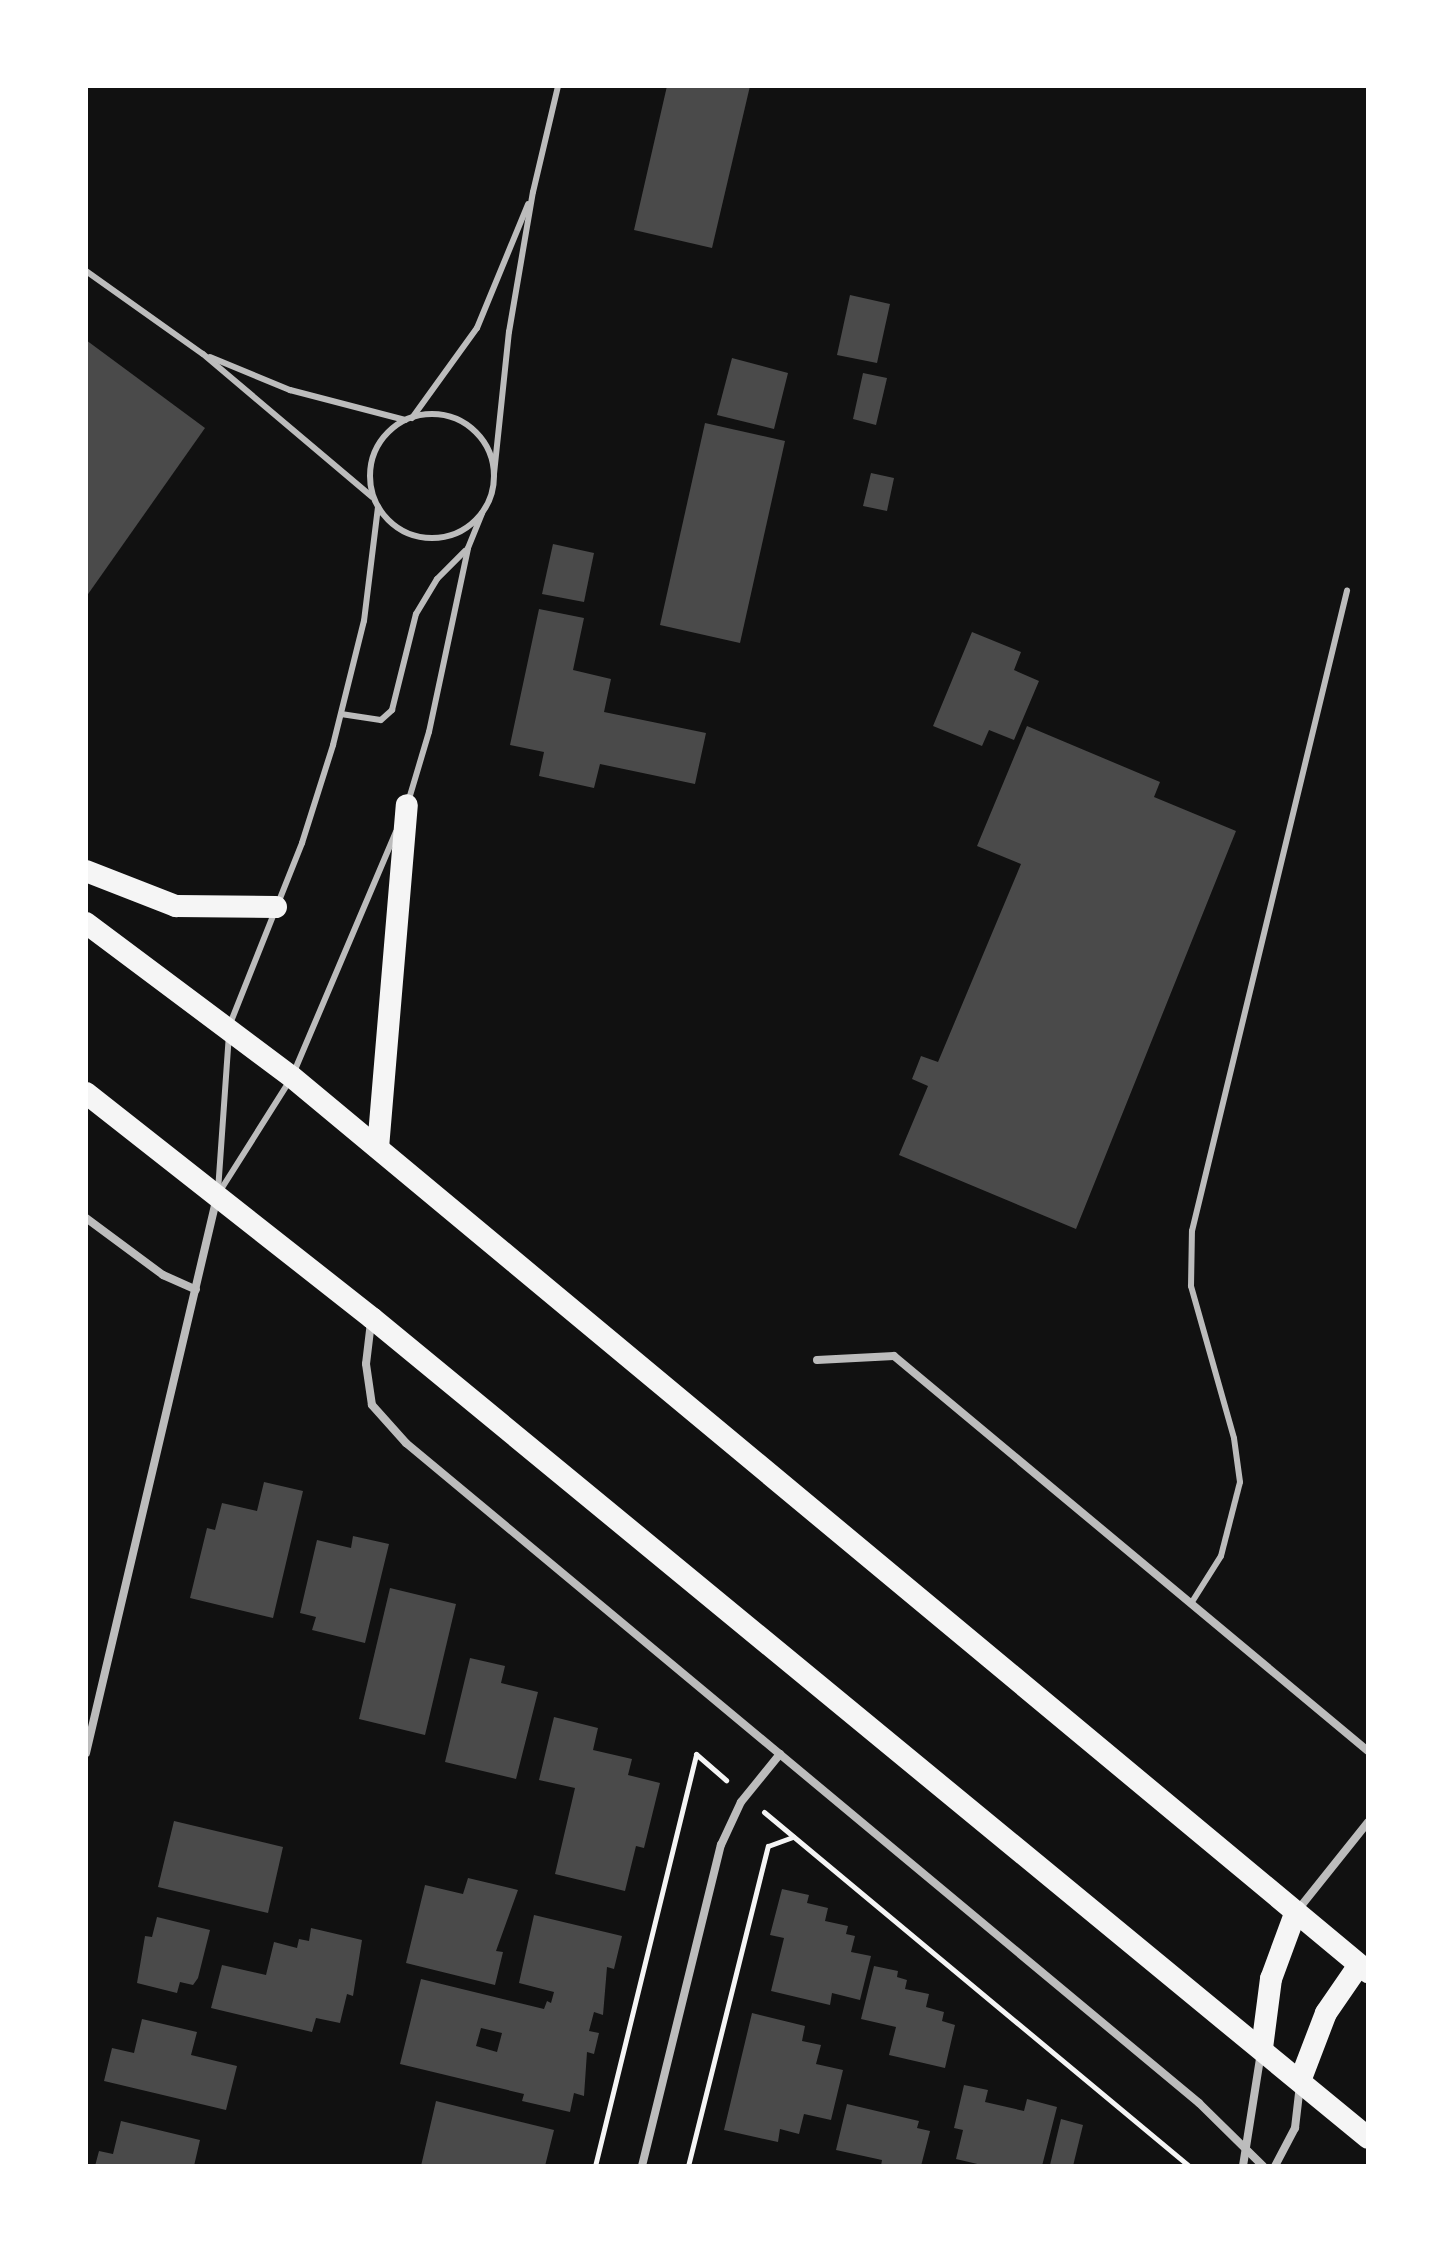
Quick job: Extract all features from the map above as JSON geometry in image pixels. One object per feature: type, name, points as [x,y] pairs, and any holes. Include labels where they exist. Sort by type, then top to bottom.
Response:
[{"type":"highway","points":[[378,1148],[407,805]]},
{"type":"highway","points":[[86,871],[176,906],[276,907]]},
{"type":"highway","points":[[86,923],[292,1077],[1296,1911],[1365,1963],[1326,2013],[1300,2081]]},
{"type":"highway","points":[[86,1093],[372,1318],[1368,2138]]},
{"type":"highway","points":[[1262,2048],[1271,1979],[1296,1911]]},
{"type":"street","points":[[86,1753],[218,1194]]},
{"type":"street","points":[[86,1218],[163,1275],[196,1290]]},
{"type":"street","points":[[372,1318],[366,1364],[372,1405],[406,1443],[1199,2103],[1263,2166]]},
{"type":"street","points":[[817,1360],[894,1356],[1368,1751]]},
{"type":"street","points":[[642,2166],[721,1845],[745,1796],[780,1754]]},
{"type":"street","points":[[1296,1911],[1368,1822]]},
{"type":"street","points":[[1243,2166],[1262,2048]]},
{"type":"street","points":[[1275,2166],[1295,2128],[1300,2081]]},
{"type":"lane","points":[[218,1194],[292,1077],[407,805],[429,732],[468,548],[494,474],[509,332],[533,192],[558,86]]},
{"type":"lane","points":[[218,1194],[229,1028],[302,843],[341,714],[364,621],[376,503],[370,467],[376,448],[408,419],[477,328],[533,192]]},
{"type":"lane","points":[[86,271],[203,354],[408,533],[428,538],[467,527],[482,513]]},
{"type":"lane","points":[[203,354],[290,390],[408,419],[444,415],[464,422],[490,453],[494,474]]},
{"type":"lane","points":[[341,714],[381,720],[392,710],[416,614],[437,579],[468,548]]},
{"type":"lane","points":[[1192,1602],[1221,1556],[1240,1482],[1234,1438],[1191,1286],[1192,1231],[1347,591]]},
{"type":"path","points":[[595,2166],[696,1754],[1189,2166]]},
{"type":"path","points":[[688,2166],[768,1846],[794,1837]]},
{"type":"building","points":[[667,86],[750,86],[712,248],[634,230]]},
{"type":"building","points":[[850,295],[890,304],[877,363],[837,355]]},
{"type":"building","points":[[86,340],[205,428],[86,597]]},
{"type":"building","points":[[732,358],[788,373],[774,429],[717,415]]},
{"type":"building","points":[[863,373],[887,378],[876,425],[853,419]]},
{"type":"building","points":[[705,423],[785,441],[740,643],[660,625]]},
{"type":"building","points":[[871,473],[894,478],[887,511],[863,506]]},
{"type":"building","points":[[553,544],[594,553],[584,602],[542,594]]},
{"type":"building","points":[[539,609],[584,618],[573,670],[611,679],[604,712],[706,733],[695,784],[600,764],[594,788],[539,776],[544,752],[510,745]]},
{"type":"building","points":[[972,632],[1021,652],[1014,670],[1039,681],[1014,740],[989,730],[982,746],[933,726]]},
{"type":"building","points":[[1027,726],[1160,782],[1154,797],[1236,831],[1076,1229],[899,1155],[928,1086],[912,1079],[921,1056],[938,1062],[1021,864],[977,846]]},
{"type":"building","points":[[264,1482],[303,1491],[273,1618],[190,1598],[207,1528],[215,1530],[222,1503],[257,1511]]},
{"type":"building","points":[[353,1536],[389,1544],[365,1643],[312,1630],[316,1617],[300,1613],[317,1540],[351,1548]]},
{"type":"building","points":[[390,1588],[456,1604],[425,1735],[359,1719]]},
{"type":"building","points":[[470,1658],[505,1666],[501,1683],[538,1692],[516,1779],[445,1762]]},
{"type":"building","points":[[554,1717],[598,1728],[593,1750],[632,1759],[628,1775],[660,1783],[644,1848],[636,1846],[625,1891],[555,1874],[575,1788],[539,1780]]},
{"type":"building","points":[[174,1821],[283,1847],[268,1913],[158,1887]]},
{"type":"building","points":[[468,1878],[518,1890],[496,1951],[503,1952],[495,1985],[406,1963],[425,1885],[463,1894]]},
{"type":"building","points":[[782,1889],[809,1895],[807,1903],[828,1908],[825,1921],[848,1926],[846,1934],[855,1936],[851,1952],[871,1956],[860,2000],[832,1993],[830,2005],[771,1991],[784,1938],[770,1935]]},
{"type":"building","points":[[534,1915],[622,1936],[614,1969],[607,1967],[603,2015],[594,2012],[589,2031],[599,2033],[594,2054],[587,2052],[584,2096],[574,2093],[570,2112],[522,2101],[524,2094],[400,2064],[421,1979],[544,2009],[547,2001],[551,2003],[554,1992],[519,1983]],"holes":[[[481,2028],[502,2033],[497,2052],[476,2046]]]},
{"type":"building","points":[[157,1917],[210,1930],[198,1978],[193,1985],[180,1982],[177,1993],[137,1983],[145,1936],[152,1937]]},
{"type":"building","points":[[311,1928],[362,1940],[353,1996],[347,1994],[340,2023],[316,2018],[312,2032],[211,2008],[222,1965],[266,1975],[274,1942],[297,1948],[299,1939],[309,1941]]},
{"type":"building","points":[[874,1966],[898,1971],[897,1977],[907,1980],[905,1989],[929,1994],[926,2007],[944,2012],[942,2021],[955,2025],[945,2068],[889,2055],[896,2027],[861,2019]]},
{"type":"building","points":[[752,2013],[805,2026],[802,2041],[821,2045],[816,2064],[843,2070],[831,2120],[804,2114],[799,2134],[780,2129],[778,2142],[724,2130]]},
{"type":"building","points":[[142,2019],[197,2032],[191,2055],[237,2066],[226,2110],[104,2081],[112,2048],[134,2053]]},
{"type":"building","points":[[964,2085],[988,2090],[985,2102],[1024,2111],[1027,2099],[1057,2107],[1042,2166],[986,2166],[956,2159],[963,2130],[954,2128]]},
{"type":"building","points":[[436,2101],[554,2130],[545,2166],[421,2166]]},
{"type":"building","points":[[847,2104],[919,2121],[917,2128],[930,2131],[921,2166],[881,2166],[882,2160],[836,2150]]},
{"type":"building","points":[[1061,2119],[1083,2125],[1073,2166],[1050,2165]]},
{"type":"building","points":[[121,2121],[200,2140],[194,2166],[95,2166],[99,2151],[113,2154]]}]
